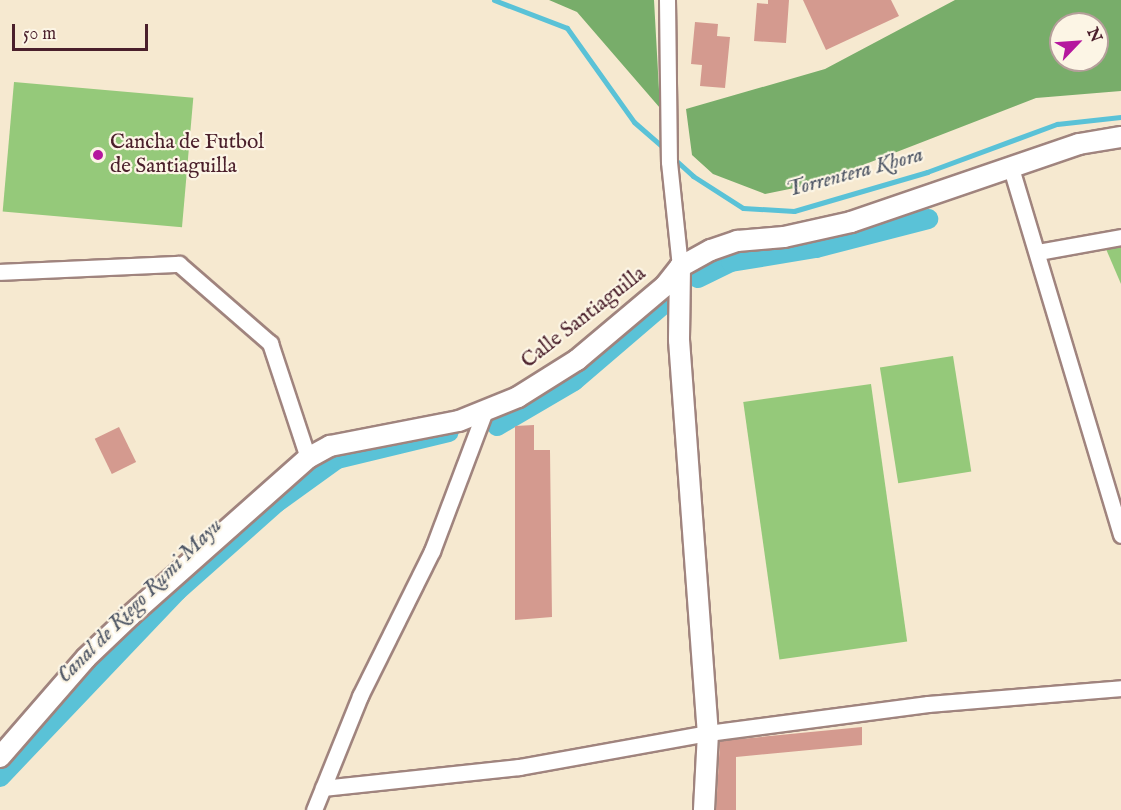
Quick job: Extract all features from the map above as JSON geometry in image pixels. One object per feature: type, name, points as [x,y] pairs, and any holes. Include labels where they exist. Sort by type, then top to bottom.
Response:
[{"type":"street","points":[[667,0],[669,162],[680,267],[679,340],[708,733],[705,810]]},
{"type":"street","name":"Calle Santiaguilla","points":[[0,756],[86,658],[131,615],[308,458],[353,439],[433,427],[485,411],[546,381],[577,360],[665,286],[680,267],[737,242],[784,237],[851,222],[1079,144],[1121,137]]},
{"type":"street","points":[[1011,168],[1115,495],[1121,535]]},
{"type":"street","points":[[1038,252],[1121,237]]},
{"type":"street","points":[[0,272],[179,264],[270,343],[308,458]]},
{"type":"street","points":[[314,810],[360,696],[432,551],[485,411]]},
{"type":"street","points":[[323,788],[519,767],[708,733],[928,704],[1121,688]]},
{"type":"green space","points":[[549,0],[654,0],[660,108],[577,12]]},
{"type":"green space","points":[[955,0],[1121,0],[1121,91],[1036,98],[814,184],[765,194],[713,174],[692,155],[686,109],[825,69]]},
{"type":"green space","name":"Cancha de Futbol de Santiaguilla","points":[[14,82],[193,98],[182,227],[3,212]]},
{"type":"green space","points":[[1121,246],[1121,284],[1106,249]]},
{"type":"green space","points":[[953,356],[971,472],[898,483],[880,368]]},
{"type":"green space","points":[[871,384],[907,641],[779,659],[743,402]]},
{"type":"building","points":[[768,0],[789,0],[786,43],[754,41],[757,3],[768,4]]},
{"type":"building","points":[[803,0],[891,0],[899,16],[826,50]]},
{"type":"building","points":[[695,22],[718,24],[717,36],[730,37],[725,88],[700,86],[702,65],[691,64]]},
{"type":"building","points":[[534,425],[534,450],[550,450],[552,617],[515,620],[515,426]]},
{"type":"building","points":[[119,427],[136,462],[112,474],[95,439]]},
{"type":"building","points":[[862,727],[862,745],[736,757],[736,810],[716,810],[720,741]]},
{"type":"waterway","name":"Torrentera Khora","points":[[494,0],[567,28],[634,122],[665,149]]},
{"type":"waterway","name":"Torrentera Khora","points":[[671,156],[693,176],[743,208],[794,211],[927,172],[1057,124],[1121,117]]},
{"type":"waterway","name":"Canal de Riego Rumi Mayu","points":[[698,278],[731,262],[816,248],[928,219]]},
{"type":"waterway","name":"Canal de Riego Rumi Mayu","points":[[497,426],[574,381],[671,298]]},
{"type":"waterway","name":"Canal de Riego Rumi Mayu","points":[[0,777],[177,591],[276,503],[337,459],[449,432]]},
{"type":"place","name":"Cancha de Futbol de Santiaguilla","points":[[98,155]]}]
